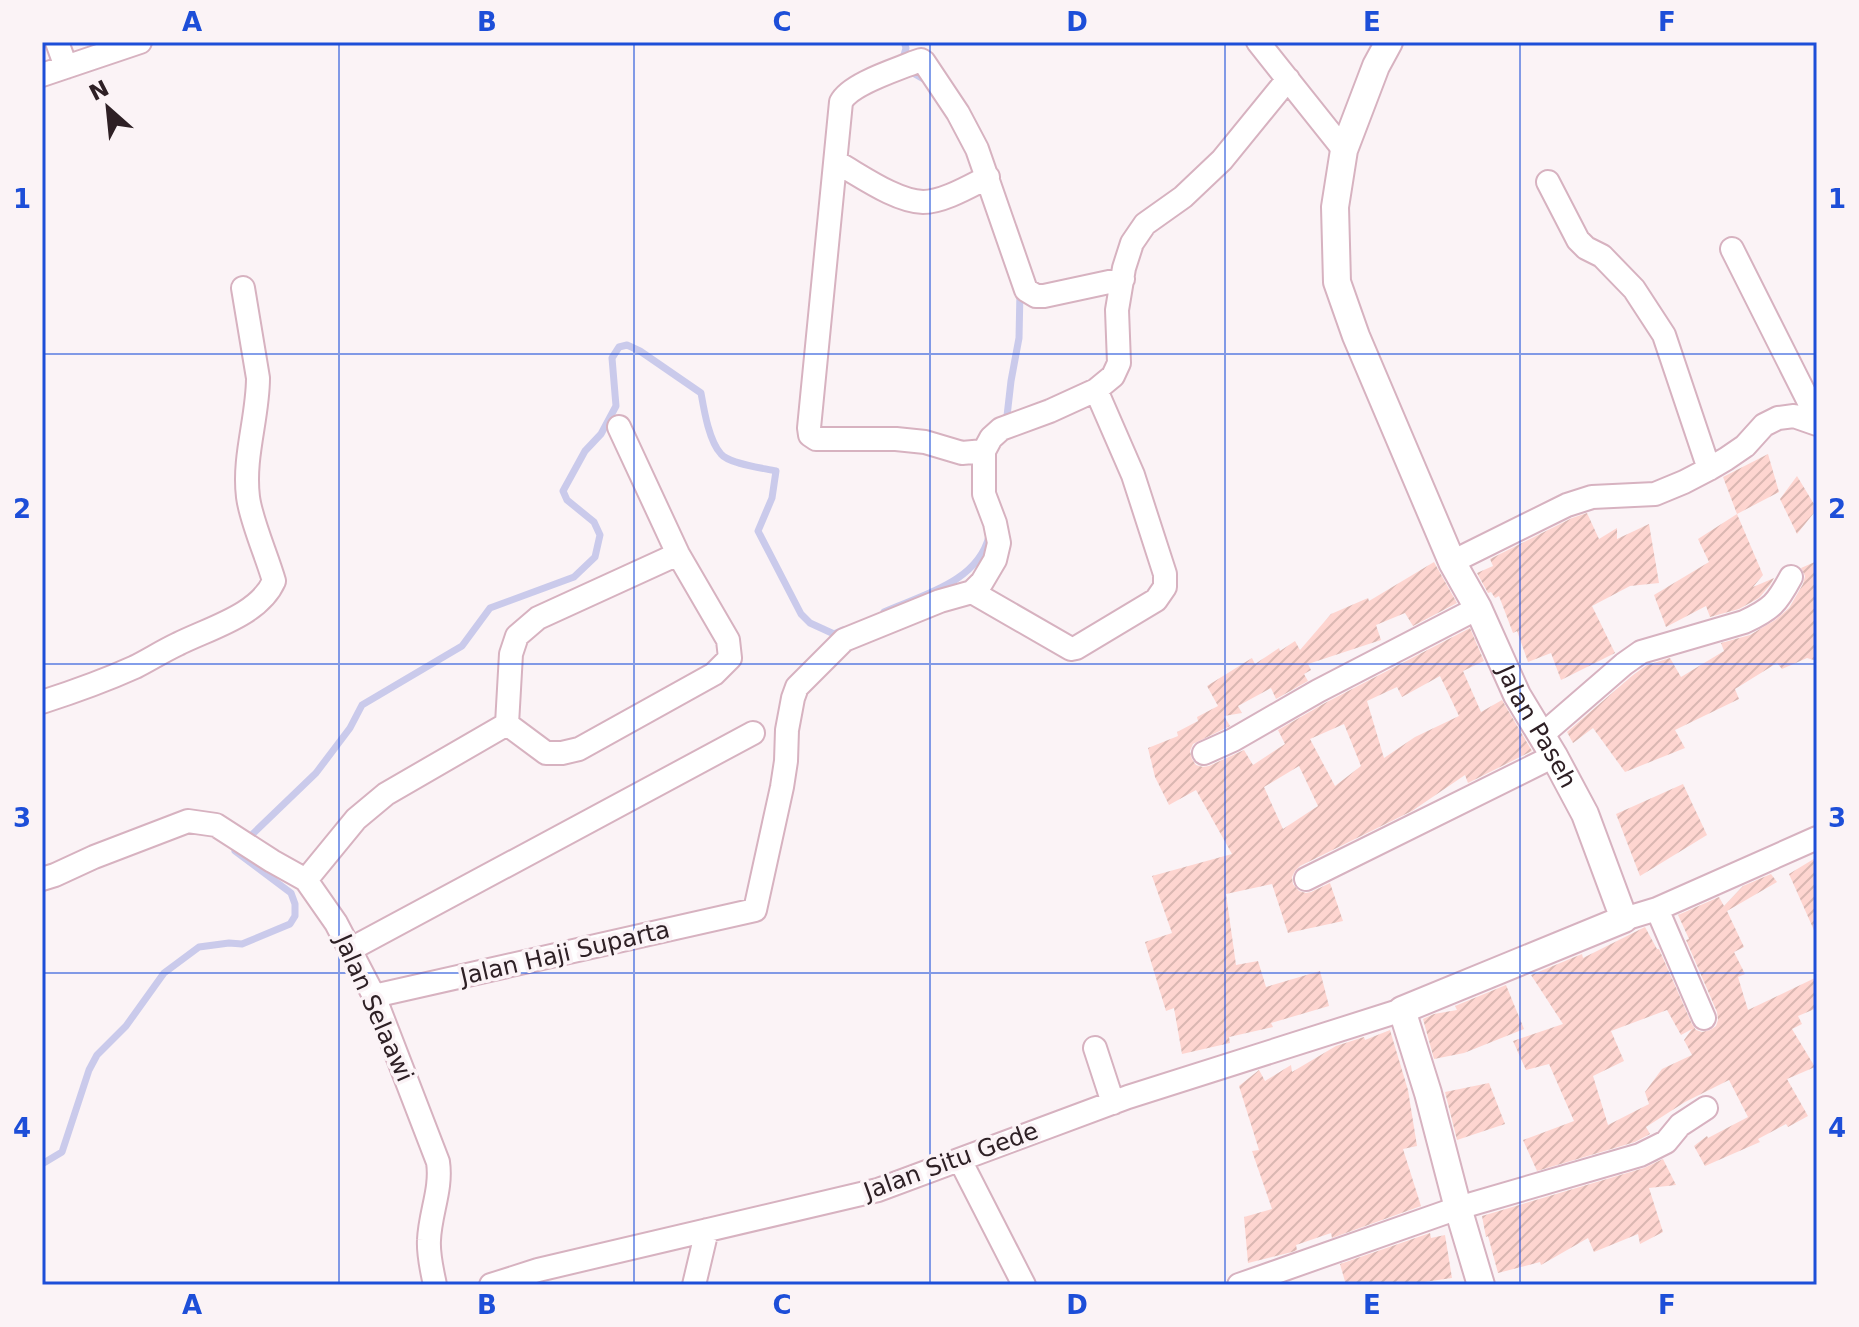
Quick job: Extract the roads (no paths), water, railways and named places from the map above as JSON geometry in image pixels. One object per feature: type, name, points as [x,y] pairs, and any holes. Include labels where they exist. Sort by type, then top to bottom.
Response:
[{"type":"street","points":[[57,42],[66,67]]},
{"type":"street","points":[[42,75],[140,42]]},
{"type":"street","points":[[1258,42],[1344,150]]},
{"type":"street","name":"Jalan Paseh","points":[[1389,42],[1376,66],[1344,150],[1335,207],[1337,282],[1356,336],[1452,562],[1478,608],[1517,695],[1585,814],[1624,919]]},
{"type":"street","points":[[1123,279],[1044,296],[1030,293],[1023,284],[982,180],[977,149],[958,113],[926,65],[921,60],[856,88],[841,102],[810,435],[816,439],[896,439],[925,442],[956,452],[978,452],[1001,429],[1096,390],[1113,376],[1119,363],[1117,310],[1132,243],[1145,224],[1183,197],[1222,160],[1288,79]]},
{"type":"street","points":[[836,162],[892,193],[923,202],[936,200],[982,180]]},
{"type":"street","points":[[1548,182],[1578,240],[1602,256],[1634,289],[1664,335],[1709,469]]},
{"type":"street","points":[[1732,249],[1817,418]]},
{"type":"street","points":[[42,702],[91,686],[137,666],[225,623],[268,594],[274,581],[248,499],[247,475],[258,378],[243,288]]},
{"type":"street","points":[[978,452],[984,494],[999,543],[990,571],[972,592],[1071,649],[1076,648],[1156,600],[1165,587],[1165,574],[1133,475],[1096,390]]},
{"type":"street","points":[[1452,562],[1567,505],[1592,497],[1655,494],[1709,469],[1745,446],[1764,425],[1778,418],[1794,416],[1817,424]]},
{"type":"street","points":[[507,724],[546,753],[579,749],[714,674],[730,658],[728,640],[678,554],[619,427]]},
{"type":"street","points":[[507,724],[511,654],[517,636],[538,618],[678,554]]},
{"type":"street","points":[[1306,879],[1548,746],[1630,659],[1641,652],[1744,622],[1771,608],[1791,577]]},
{"type":"street","name":"Jalan Haji Suparta","points":[[374,996],[755,910],[782,787],[787,730],[797,687],[844,640],[940,601],[972,592]]},
{"type":"street","points":[[1204,753],[1478,608]]},
{"type":"street","points":[[306,880],[356,819],[386,794],[507,724]]},
{"type":"street","points":[[351,949],[753,733]]},
{"type":"street","name":"Jalan Selaawi","points":[[42,879],[188,821],[216,825],[306,880],[336,923],[374,996],[438,1162],[440,1177],[429,1237],[435,1285]]},
{"type":"street","points":[[1481,1285],[1402,1010],[1624,919],[1657,909],[1817,838]]},
{"type":"street","points":[[1657,909],[1704,1018]]},
{"type":"street","name":"Jalan Situ Gede","points":[[491,1285],[538,1270],[878,1190],[1113,1103],[1402,1010]]},
{"type":"street","points":[[1095,1048],[1113,1103]]},
{"type":"street","points":[[1239,1285],[1458,1208],[1640,1155],[1666,1142],[1680,1125],[1706,1108]]},
{"type":"street","points":[[960,1160],[1024,1285]]},
{"type":"street","points":[[694,1285],[707,1230]]},
{"type":"waterway","points":[[904,42],[904,55],[913,73],[927,81]]},
{"type":"waterway","points":[[1002,420],[1007,416],[1019,338],[1020,291]]},
{"type":"waterway","points":[[42,1164],[62,1152],[89,1070],[97,1055],[126,1026],[164,973],[199,947],[242,944],[290,924],[295,916],[291,893],[235,851],[316,773],[350,728],[362,705],[462,646],[490,608],[574,577],[595,557],[600,535],[594,522],[567,500],[563,491],[585,451],[601,434],[616,406],[612,358],[619,347],[627,345],[640,351],[701,393],[710,433],[721,454],[738,463],[776,471],[772,498],[758,531],[801,614],[810,623],[834,634],[843,630]]},
{"type":"waterway","points":[[884,612],[931,593],[961,576],[983,552],[989,536]]}]
